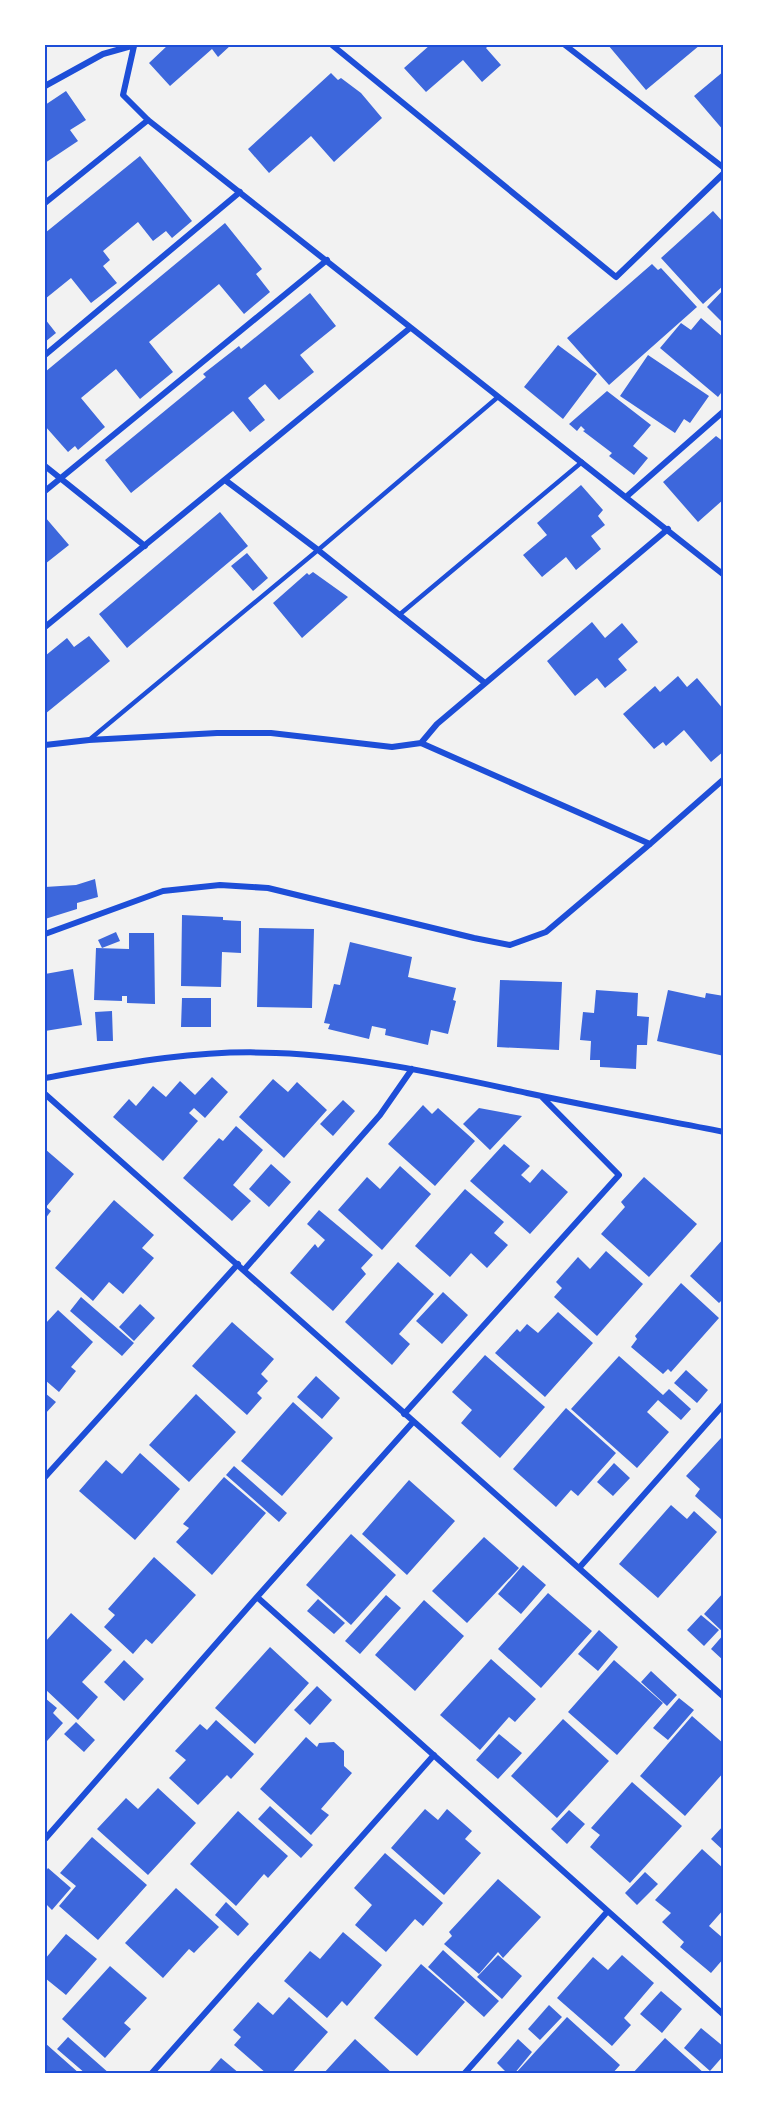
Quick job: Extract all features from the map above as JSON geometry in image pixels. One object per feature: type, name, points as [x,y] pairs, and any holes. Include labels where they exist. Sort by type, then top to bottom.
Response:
[{"type":"street","points":[[332,45],[616,277],[724,173]]},
{"type":"street","points":[[564,45],[724,168]]},
{"type":"street","points":[[45,86],[103,54],[134,46],[123,95],[148,120],[724,575]]},
{"type":"street","points":[[45,203],[148,120]]},
{"type":"street","points":[[45,355],[240,192]]},
{"type":"street","points":[[45,491],[327,260]]},
{"type":"street","points":[[45,627],[410,328]]},
{"type":"street","points":[[626,497],[724,411]]},
{"type":"street","points":[[45,466],[145,546]]},
{"type":"street","points":[[225,480],[318,550],[485,683]]},
{"type":"street","points":[[421,743],[437,724],[668,529]]},
{"type":"street","points":[[45,745],[89,740],[217,733],[271,733],[393,747],[421,743],[650,844]]},
{"type":"street","points":[[45,934],[163,891],[220,885],[268,888],[510,945],[546,932],[724,779]]},
{"type":"street","points":[[45,1078],[140,1060],[210,1053],[273,1052],[334,1056],[412,1069],[724,1132]]},
{"type":"street","points":[[244,1270],[380,1114],[412,1069]]},
{"type":"street","points":[[45,1094],[724,1697]]},
{"type":"street","points":[[404,1414],[620,1175],[542,1096]]},
{"type":"street","points":[[45,1477],[238,1264]]},
{"type":"street","points":[[579,1568],[724,1404]]},
{"type":"street","points":[[45,1839],[413,1422]]},
{"type":"street","points":[[257,1597],[724,2015]]},
{"type":"street","points":[[151,2074],[434,1755]]},
{"type":"street","points":[[464,2074],[607,1912]]},
{"type":"lane","points":[[89,740],[498,397]]},
{"type":"lane","points":[[399,615],[582,462]]},
{"type":"building","points":[[168,45],[231,45],[218,57],[212,49],[170,86],[149,63]]},
{"type":"building","points":[[430,45],[489,45],[486,48],[501,65],[482,82],[463,60],[426,92],[404,68]]},
{"type":"building","points":[[608,45],[700,45],[646,90]]},
{"type":"building","points":[[724,71],[724,131],[694,96]]},
{"type":"building","points":[[331,73],[338,80],[341,78],[361,93],[382,118],[334,162],[311,136],[269,173],[248,149]]},
{"type":"building","points":[[66,91],[86,120],[70,130],[78,141],[45,163],[45,105]]},
{"type":"building","points":[[140,156],[192,221],[172,238],[166,231],[153,241],[138,222],[103,251],[110,260],[103,266],[117,283],[91,303],[71,278],[45,299],[45,233]]},
{"type":"building","points":[[713,211],[724,223],[724,251],[721,254],[724,257],[724,285],[703,304],[661,258]]},
{"type":"building","points":[[225,223],[262,269],[256,274],[270,292],[244,314],[219,284],[149,342],[173,372],[140,399],[116,369],[81,398],[105,427],[78,450],[75,446],[68,452],[45,426],[45,372]]},
{"type":"building","points":[[652,264],[658,270],[661,268],[697,307],[609,385],[567,338]]},
{"type":"building","points":[[724,289],[724,324],[707,307]]},
{"type":"building","points":[[310,293],[336,326],[300,355],[314,372],[279,400],[265,384],[248,398],[265,420],[250,432],[233,411],[131,493],[105,460],[206,377],[203,374],[239,346],[241,349]]},
{"type":"building","points":[[701,318],[724,338],[724,389],[718,397],[660,348],[681,323],[691,330]]},
{"type":"building","points":[[45,319],[56,333],[45,342]]},
{"type":"building","points":[[558,345],[597,374],[563,419],[524,387]]},
{"type":"building","points":[[648,355],[709,396],[690,423],[684,419],[675,433],[620,396]]},
{"type":"building","points":[[607,391],[651,425],[633,446],[648,458],[634,475],[609,456],[612,453],[583,431],[585,430],[581,426],[577,431],[569,424]]},
{"type":"building","points":[[716,436],[724,442],[724,499],[698,522],[663,482]]},
{"type":"building","points":[[581,485],[603,510],[598,516],[605,525],[591,536],[601,549],[576,570],[566,557],[542,577],[523,555],[547,535],[537,523]]},
{"type":"building","points":[[220,512],[248,546],[127,648],[99,614]]},
{"type":"building","points":[[45,517],[69,545],[45,564]]},
{"type":"building","points":[[247,553],[268,578],[253,591],[231,566]]},
{"type":"building","points":[[313,572],[348,597],[302,638],[273,603],[307,573],[309,575]]},
{"type":"building","points":[[592,622],[605,638],[622,623],[638,642],[618,659],[627,670],[605,688],[597,678],[575,696],[547,661]]},
{"type":"building","points":[[89,636],[110,661],[45,714],[45,656],[67,638],[74,647]]},
{"type":"building","points":[[678,676],[687,687],[697,678],[724,710],[724,751],[711,762],[684,730],[666,746],[663,742],[654,749],[623,714],[655,686],[660,692]]},
{"type":"building","points":[[95,879],[98,897],[77,903],[77,909],[45,919],[45,887],[76,885]]},
{"type":"building","points":[[182,915],[223,917],[223,920],[241,921],[241,953],[222,952],[221,987],[181,986]]},
{"type":"building","points":[[259,928],[314,929],[312,1008],[257,1007]]},
{"type":"building","points":[[116,932],[120,941],[102,948],[98,940]]},
{"type":"building","points":[[129,933],[154,933],[155,1004],[127,1003],[127,996],[122,996],[122,1001],[94,1000],[96,948],[129,949]]},
{"type":"building","points":[[350,942],[412,957],[408,977],[456,988],[453,1000],[456,1001],[448,1034],[431,1030],[428,1045],[385,1035],[386,1029],[372,1026],[369,1039],[328,1029],[330,1024],[324,1023],[334,984],[340,985]]},
{"type":"building","points":[[73,969],[82,1025],[45,1031],[45,974]]},
{"type":"building","points":[[500,980],[562,982],[559,1050],[497,1047]]},
{"type":"building","points":[[596,990],[638,993],[637,1016],[649,1017],[647,1045],[637,1045],[636,1069],[600,1067],[600,1060],[590,1060],[591,1041],[580,1040],[583,1012],[594,1013]]},
{"type":"building","points":[[668,990],[705,998],[706,993],[724,996],[724,1056],[657,1041]]},
{"type":"building","points":[[182,998],[211,998],[211,1027],[181,1027]]},
{"type":"building","points":[[112,1011],[113,1041],[97,1041],[95,1012]]},
{"type":"building","points":[[212,1077],[228,1092],[205,1118],[194,1108],[189,1113],[198,1121],[163,1161],[113,1117],[129,1099],[136,1106],[153,1086],[166,1097],[180,1081],[195,1095]]},
{"type":"building","points":[[273,1079],[288,1092],[297,1082],[327,1110],[284,1158],[239,1117]]},
{"type":"building","points":[[343,1100],[355,1111],[333,1136],[320,1124]]},
{"type":"building","points":[[423,1105],[432,1114],[438,1108],[475,1141],[435,1186],[388,1144]]},
{"type":"building","points":[[479,1108],[522,1116],[490,1150],[463,1124]]},
{"type":"building","points":[[236,1126],[263,1150],[233,1185],[251,1201],[232,1221],[183,1178],[219,1138],[223,1141]]},
{"type":"building","points":[[504,1144],[530,1166],[521,1175],[530,1183],[542,1169],[568,1192],[530,1234],[470,1181]]},
{"type":"building","points":[[45,1149],[74,1174],[46,1207],[51,1211],[45,1219]]},
{"type":"building","points":[[271,1164],[291,1182],[269,1207],[249,1189]]},
{"type":"building","points":[[400,1166],[431,1194],[382,1250],[338,1210],[367,1177],[380,1189]]},
{"type":"building","points":[[644,1177],[697,1224],[649,1277],[601,1234],[625,1207],[621,1202]]},
{"type":"building","points":[[465,1189],[504,1222],[494,1233],[508,1245],[487,1268],[471,1253],[450,1277],[415,1246]]},
{"type":"building","points":[[114,1200],[154,1235],[142,1248],[154,1258],[123,1294],[109,1282],[93,1301],[55,1268]]},
{"type":"building","points":[[319,1210],[373,1255],[361,1268],[366,1274],[333,1311],[290,1273],[315,1244],[318,1248],[325,1240],[307,1224]]},
{"type":"building","points":[[724,1238],[724,1298],[719,1303],[690,1276]]},
{"type":"building","points":[[606,1251],[643,1284],[597,1336],[554,1297],[562,1288],[556,1282],[578,1257],[590,1269]]},
{"type":"building","points":[[398,1262],[434,1294],[399,1334],[410,1344],[392,1365],[345,1322]]},
{"type":"building","points":[[681,1283],[719,1318],[671,1372],[668,1369],[663,1374],[631,1347],[637,1339],[635,1336]]},
{"type":"building","points":[[443,1292],[468,1315],[442,1344],[416,1321]]},
{"type":"building","points":[[81,1297],[134,1343],[122,1356],[70,1311]]},
{"type":"building","points":[[140,1304],[155,1318],[134,1341],[119,1327]]},
{"type":"building","points":[[58,1310],[93,1342],[71,1367],[76,1371],[59,1392],[45,1380],[45,1324]]},
{"type":"building","points":[[558,1312],[593,1343],[545,1397],[495,1353],[517,1329],[520,1332],[527,1324],[538,1333]]},
{"type":"building","points":[[232,1322],[274,1359],[261,1374],[268,1381],[257,1393],[262,1398],[247,1415],[192,1366]]},
{"type":"building","points":[[485,1355],[545,1407],[500,1458],[461,1423],[472,1410],[452,1392]]},
{"type":"building","points":[[619,1356],[663,1395],[669,1389],[691,1409],[681,1420],[658,1400],[647,1412],[669,1432],[637,1468],[571,1409]]},
{"type":"building","points":[[686,1370],[708,1390],[697,1403],[674,1383]]},
{"type":"building","points":[[316,1376],[340,1398],[322,1419],[297,1397]]},
{"type":"building","points":[[45,1393],[56,1402],[45,1414]]},
{"type":"building","points":[[196,1394],[236,1432],[189,1482],[149,1445]]},
{"type":"building","points":[[293,1402],[333,1438],[282,1496],[241,1461]]},
{"type":"building","points":[[566,1408],[616,1453],[578,1496],[571,1490],[556,1507],[513,1469]]},
{"type":"building","points":[[721,1438],[724,1441],[724,1517],[722,1520],[695,1496],[700,1489],[686,1476]]},
{"type":"building","points":[[140,1453],[180,1489],[135,1540],[79,1491],[106,1460],[122,1474]]},
{"type":"building","points":[[614,1463],[630,1478],[613,1496],[597,1482]]},
{"type":"building","points":[[234,1466],[287,1513],[279,1522],[226,1475]]},
{"type":"building","points":[[224,1477],[266,1513],[212,1575],[176,1542],[189,1528],[183,1524]]},
{"type":"building","points":[[409,1480],[455,1521],[407,1575],[362,1534]]},
{"type":"building","points":[[671,1505],[687,1519],[694,1511],[717,1532],[658,1598],[619,1564]]},
{"type":"building","points":[[351,1534],[396,1575],[351,1625],[306,1585]]},
{"type":"building","points":[[484,1537],[519,1568],[467,1623],[432,1591]]},
{"type":"building","points":[[154,1557],[196,1595],[152,1644],[146,1639],[133,1654],[104,1627],[115,1615],[108,1609]]},
{"type":"building","points":[[523,1565],[546,1585],[521,1614],[498,1594]]},
{"type":"building","points":[[724,1592],[724,1633],[704,1614]]},
{"type":"building","points":[[548,1593],[592,1631],[541,1688],[498,1649]]},
{"type":"building","points":[[386,1595],[401,1608],[360,1654],[345,1641]]},
{"type":"building","points":[[318,1599],[345,1623],[334,1634],[307,1611]]},
{"type":"building","points":[[424,1600],[464,1636],[415,1691],[375,1655]]},
{"type":"building","points":[[71,1613],[112,1650],[82,1682],[98,1697],[78,1720],[45,1689],[45,1642]]},
{"type":"building","points":[[701,1615],[719,1630],[704,1646],[687,1630]]},
{"type":"building","points":[[599,1630],[618,1647],[598,1671],[578,1654]]},
{"type":"building","points":[[724,1634],[724,1661],[711,1649]]},
{"type":"building","points":[[270,1647],[309,1683],[255,1744],[215,1708]]},
{"type":"building","points":[[491,1659],[536,1699],[515,1722],[509,1717],[480,1750],[440,1715]]},
{"type":"building","points":[[124,1660],[144,1679],[124,1701],[104,1682]]},
{"type":"building","points":[[614,1660],[663,1703],[617,1755],[568,1712]]},
{"type":"building","points":[[651,1671],[677,1695],[667,1706],[641,1682]]},
{"type":"building","points":[[317,1686],[332,1700],[310,1725],[294,1710]]},
{"type":"building","points":[[45,1698],[57,1708],[53,1713],[63,1723],[47,1741],[45,1739]]},
{"type":"building","points":[[679,1698],[694,1710],[668,1740],[653,1728]]},
{"type":"building","points":[[692,1716],[724,1744],[724,1772],[685,1816],[640,1776]]},
{"type":"building","points":[[563,1719],[609,1761],[557,1818],[511,1776]]},
{"type":"building","points":[[216,1720],[254,1754],[231,1779],[227,1775],[198,1805],[169,1778],[186,1760],[175,1751],[200,1724],[207,1730]]},
{"type":"building","points":[[76,1722],[95,1740],[84,1752],[64,1734]]},
{"type":"building","points":[[499,1734],[522,1753],[498,1779],[476,1760]]},
{"type":"building","points":[[306,1737],[317,1747],[319,1743],[334,1742],[344,1751],[344,1766],[352,1773],[321,1809],[329,1815],[311,1835],[260,1789]]},
{"type":"building","points":[[632,1782],[682,1826],[630,1883],[590,1847],[600,1835],[591,1828]]},
{"type":"building","points":[[158,1788],[196,1823],[148,1875],[97,1829],[126,1798],[138,1809]]},
{"type":"building","points":[[270,1806],[313,1845],[301,1858],[258,1819]]},
{"type":"building","points":[[425,1809],[438,1820],[447,1809],[472,1831],[465,1839],[481,1853],[444,1895],[391,1848]]},
{"type":"building","points":[[569,1810],[585,1824],[567,1844],[551,1829]]},
{"type":"building","points":[[238,1811],[288,1856],[268,1878],[264,1874],[236,1906],[190,1864]]},
{"type":"building","points":[[724,1825],[724,1851],[711,1839]]},
{"type":"building","points":[[92,1837],[147,1885],[98,1940],[59,1906],[76,1886],[60,1873]]},
{"type":"building","points":[[702,1849],[724,1869],[724,1909],[709,1926],[724,1939],[724,1958],[711,1973],[680,1947],[684,1942],[662,1922],[671,1913],[655,1900]]},
{"type":"building","points":[[385,1853],[443,1903],[423,1926],[415,1919],[386,1952],[355,1925],[372,1905],[354,1888]]},
{"type":"building","points":[[48,1868],[71,1888],[52,1910],[45,1903],[45,1872]]},
{"type":"building","points":[[645,1872],[658,1884],[637,1905],[625,1893]]},
{"type":"building","points":[[498,1879],[541,1917],[503,1958],[498,1952],[479,1974],[444,1944],[452,1936],[449,1932]]},
{"type":"building","points":[[176,1888],[219,1927],[194,1953],[189,1949],[163,1978],[125,1943]]},
{"type":"building","points":[[226,1902],[249,1924],[238,1936],[215,1915]]},
{"type":"building","points":[[343,1932],[382,1965],[347,2006],[342,2001],[327,2018],[284,1981],[310,1951],[320,1959]]},
{"type":"building","points":[[66,1934],[97,1959],[66,1995],[45,1978],[45,1959]]},
{"type":"building","points":[[443,1950],[499,2001],[484,2017],[428,1967]]},
{"type":"building","points":[[498,1955],[522,1976],[502,1999],[477,1977]]},
{"type":"building","points":[[622,1955],[654,1983],[624,2018],[631,2025],[612,2046],[557,1998],[593,1957],[608,1970]]},
{"type":"building","points":[[421,1964],[465,2002],[417,2056],[374,2018]]},
{"type":"building","points":[[110,1966],[147,1998],[124,2023],[131,2029],[105,2058],[62,2019]]},
{"type":"building","points":[[661,1991],[682,2009],[662,2033],[640,2014]]},
{"type":"building","points":[[289,1997],[328,2032],[291,2074],[267,2074],[234,2045],[241,2037],[233,2030],[258,2002],[273,2015]]},
{"type":"building","points":[[549,2005],[562,2017],[540,2040],[528,2029]]},
{"type":"building","points":[[567,2017],[620,2065],[612,2074],[515,2074]]},
{"type":"building","points":[[701,2028],[724,2047],[724,2055],[710,2071],[684,2048]]},
{"type":"building","points":[[68,2037],[110,2074],[86,2074],[57,2049]]},
{"type":"building","points":[[665,2038],[705,2074],[632,2074]]},
{"type":"building","points":[[355,2039],[393,2074],[323,2074]]},
{"type":"building","points":[[518,2039],[532,2052],[514,2074],[508,2074],[497,2063]]},
{"type":"building","points":[[45,2043],[80,2074],[45,2074]]},
{"type":"building","points":[[221,2058],[240,2074],[207,2074]]}]
